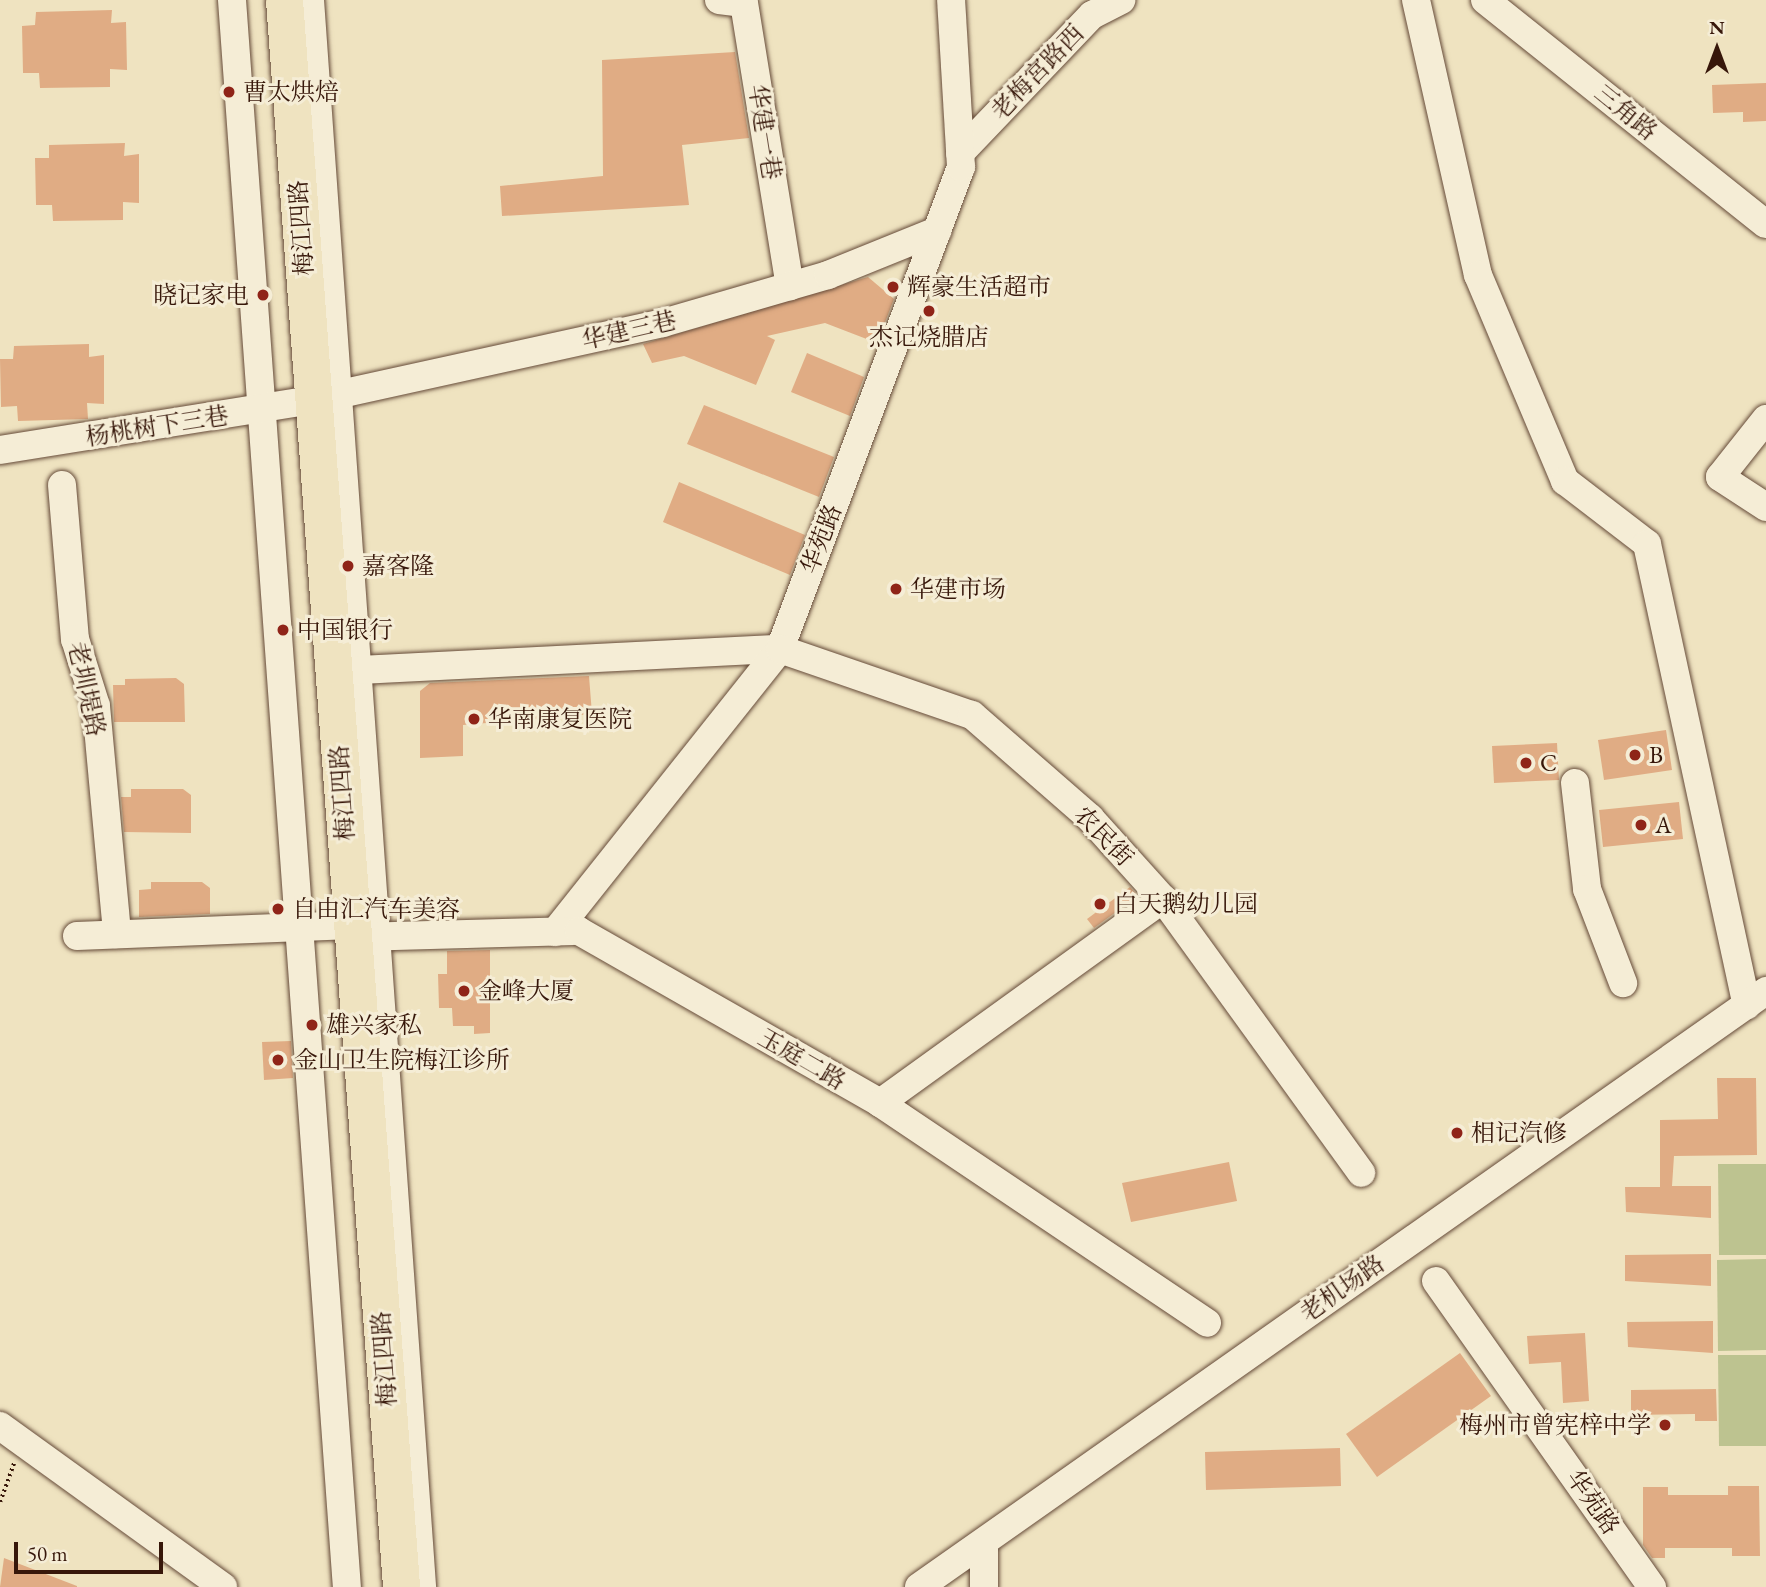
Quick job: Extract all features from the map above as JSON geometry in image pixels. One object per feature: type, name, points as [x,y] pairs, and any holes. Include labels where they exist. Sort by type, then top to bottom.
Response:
[{"type":"main road","name":"梅江四路","points":[[261,0],[376,1587]]},
{"type":"main road","name":"梅江四路","points":[[284,0],[401,1587]]},
{"type":"street","points":[[232,0],[347,1587]]},
{"type":"street","points":[[310,0],[422,1587]]},
{"type":"street","name":"华建一巷","points":[[719,0],[744,3],[790,286]]},
{"type":"street","name":"华苑路","points":[[555,932],[780,649],[937,232],[960,153],[951,0]]},
{"type":"street","name":"老梅宮路西","points":[[960,153],[1092,15],[1121,0]]},
{"type":"street","points":[[1416,0],[1478,275],[1565,481],[1647,544],[1757,998]]},
{"type":"street","name":"三角路","points":[[1485,0],[1766,224]]},
{"type":"street","name":"华建三巷","points":[[313,400],[663,323],[790,286],[937,232]]},
{"type":"street","name":"杨桃树下三巷","points":[[0,450],[313,400]]},
{"type":"street","points":[[1766,419],[1720,477],[1766,507]]},
{"type":"street","name":"老圳堤路","points":[[62,485],[75,639],[96,706],[117,934]]},
{"type":"street","points":[[333,671],[780,649]]},
{"type":"street","name":"农民街","points":[[780,649],[972,715],[1090,818],[1163,899],[1361,1172]]},
{"type":"street","points":[[1575,783],[1587,889],[1623,983]]},
{"type":"street","points":[[880,1103],[1163,899]]},
{"type":"street","name":"玉庭二路","points":[[77,936],[352,931],[579,931],[880,1103],[1207,1323]]},
{"type":"street","name":"老机场路","points":[[919,1587],[1757,998]]},
{"type":"street","name":"华苑路","points":[[1436,1281],[1653,1587]]},
{"type":"street","points":[[11,1434],[223,1587]]},
{"type":"street","points":[[984,1543],[984,1587]]},
{"type":"path","points":[[0,1502],[11,1434]]},
{"type":"green space","points":[[1718,1164],[1766,1164],[1766,1255],[1719,1255]]},
{"type":"green space","points":[[1766,1259],[1766,1350],[1718,1351],[1717,1260]]},
{"type":"green space","points":[[1718,1355],[1766,1355],[1766,1446],[1719,1446]]},
{"type":"building","points":[[112,10],[111,23],[126,22],[127,70],[110,69],[110,87],[40,88],[39,73],[23,73],[22,26],[35,25],[36,12]]},
{"type":"building","points":[[735,52],[749,138],[682,145],[689,205],[502,216],[500,186],[603,176],[602,60]]},
{"type":"building","points":[[1766,83],[1766,121],[1743,122],[1743,112],[1713,113],[1712,85]]},
{"type":"building","points":[[125,143],[124,156],[139,154],[139,203],[123,202],[123,220],[53,221],[52,205],[36,205],[35,158],[49,158],[49,145]]},
{"type":"building","points":[[868,277],[894,299],[877,343],[825,323],[767,336],[775,340],[756,385],[684,356],[652,363],[643,344]]},
{"type":"building","points":[[89,344],[89,357],[104,355],[104,404],[87,403],[88,419],[18,421],[17,406],[1,407],[0,359],[13,359],[14,346]]},
{"type":"building","points":[[807,353],[864,377],[850,416],[791,392]]},
{"type":"building","points":[[704,405],[834,457],[819,497],[687,444]]},
{"type":"building","points":[[679,482],[805,535],[790,575],[663,522]]},
{"type":"building","name":"华南康复医院","points":[[589,676],[592,714],[463,725],[463,756],[420,758],[420,691],[430,683]]},
{"type":"building","points":[[176,678],[184,684],[185,722],[114,722],[113,685],[125,685],[125,679]]},
{"type":"building","name":"B","points":[[1666,730],[1672,770],[1604,780],[1598,740]]},
{"type":"building","name":"C","points":[[1557,743],[1559,780],[1494,783],[1492,746]]},
{"type":"building","points":[[131,789],[183,789],[191,795],[191,833],[124,832],[121,797],[131,797]]},
{"type":"building","name":"A","points":[[1679,802],[1683,839],[1603,847],[1599,810]]},
{"type":"building","points":[[151,882],[202,882],[210,888],[210,914],[139,917],[139,890],[151,889]]},
{"type":"building","points":[[1130,887],[1138,896],[1094,928],[1087,919]]},
{"type":"building","name":"金峰大厦","points":[[490,950],[490,1033],[474,1034],[474,1026],[453,1026],[452,1008],[439,1008],[438,974],[447,974],[447,951]]},
{"type":"building","name":"金山卫生院梅江诊所","points":[[291,1041],[293,1078],[264,1080],[262,1042]]},
{"type":"building","points":[[1717,1078],[1756,1078],[1757,1155],[1674,1156],[1672,1186],[1711,1186],[1711,1218],[1626,1212],[1625,1187],[1660,1187],[1660,1120],[1718,1119]]},
{"type":"building","points":[[1229,1162],[1237,1201],[1131,1222],[1122,1183]]},
{"type":"building","points":[[1711,1254],[1711,1286],[1625,1281],[1625,1255]]},
{"type":"building","points":[[1713,1321],[1713,1353],[1628,1347],[1627,1322]]},
{"type":"building","points":[[1585,1333],[1589,1401],[1563,1403],[1561,1362],[1529,1364],[1527,1336]]},
{"type":"building","points":[[1460,1353],[1491,1396],[1377,1477],[1346,1434]]},
{"type":"building","points":[[1716,1389],[1717,1421],[1695,1421],[1695,1414],[1631,1415],[1631,1390]]},
{"type":"building","points":[[1340,1448],[1341,1486],[1206,1490],[1205,1452]]},
{"type":"building","points":[[1728,1486],[1759,1486],[1760,1556],[1732,1556],[1732,1548],[1665,1548],[1665,1558],[1652,1558],[1643,1545],[1643,1487],[1668,1487],[1668,1495],[1728,1495]]},
{"type":"building","points":[[4,1558],[77,1586],[77,1587],[0,1587]]},
{"type":"place","name":"曹太烘焙","points":[[229,92]]},
{"type":"place","name":"辉豪生活超市","points":[[893,287]]},
{"type":"place","name":"晓记家电","points":[[263,295]]},
{"type":"place","name":"杰记烧腊店","points":[[929,311]]},
{"type":"place","name":"嘉客隆","points":[[348,566]]},
{"type":"place","name":"华建市场","points":[[896,589]]},
{"type":"place","name":"中国银行","points":[[283,630]]},
{"type":"place","name":"华南康复医院","points":[[474,719]]},
{"type":"place","name":"B","points":[[1635,755]]},
{"type":"place","name":"C","points":[[1526,763]]},
{"type":"place","name":"A","points":[[1641,825]]},
{"type":"place","name":"白天鹅幼儿园","points":[[1100,904]]},
{"type":"place","name":"自由汇汽车美容","points":[[278,909]]},
{"type":"place","name":"金峰大厦","points":[[464,991]]},
{"type":"place","name":"雄兴家私","points":[[312,1025]]},
{"type":"place","name":"金山卫生院梅江诊所","points":[[278,1060]]},
{"type":"place","name":"相记汽修","points":[[1457,1133]]},
{"type":"place","name":"梅州市曾宪梓中学","points":[[1665,1425]]}]
